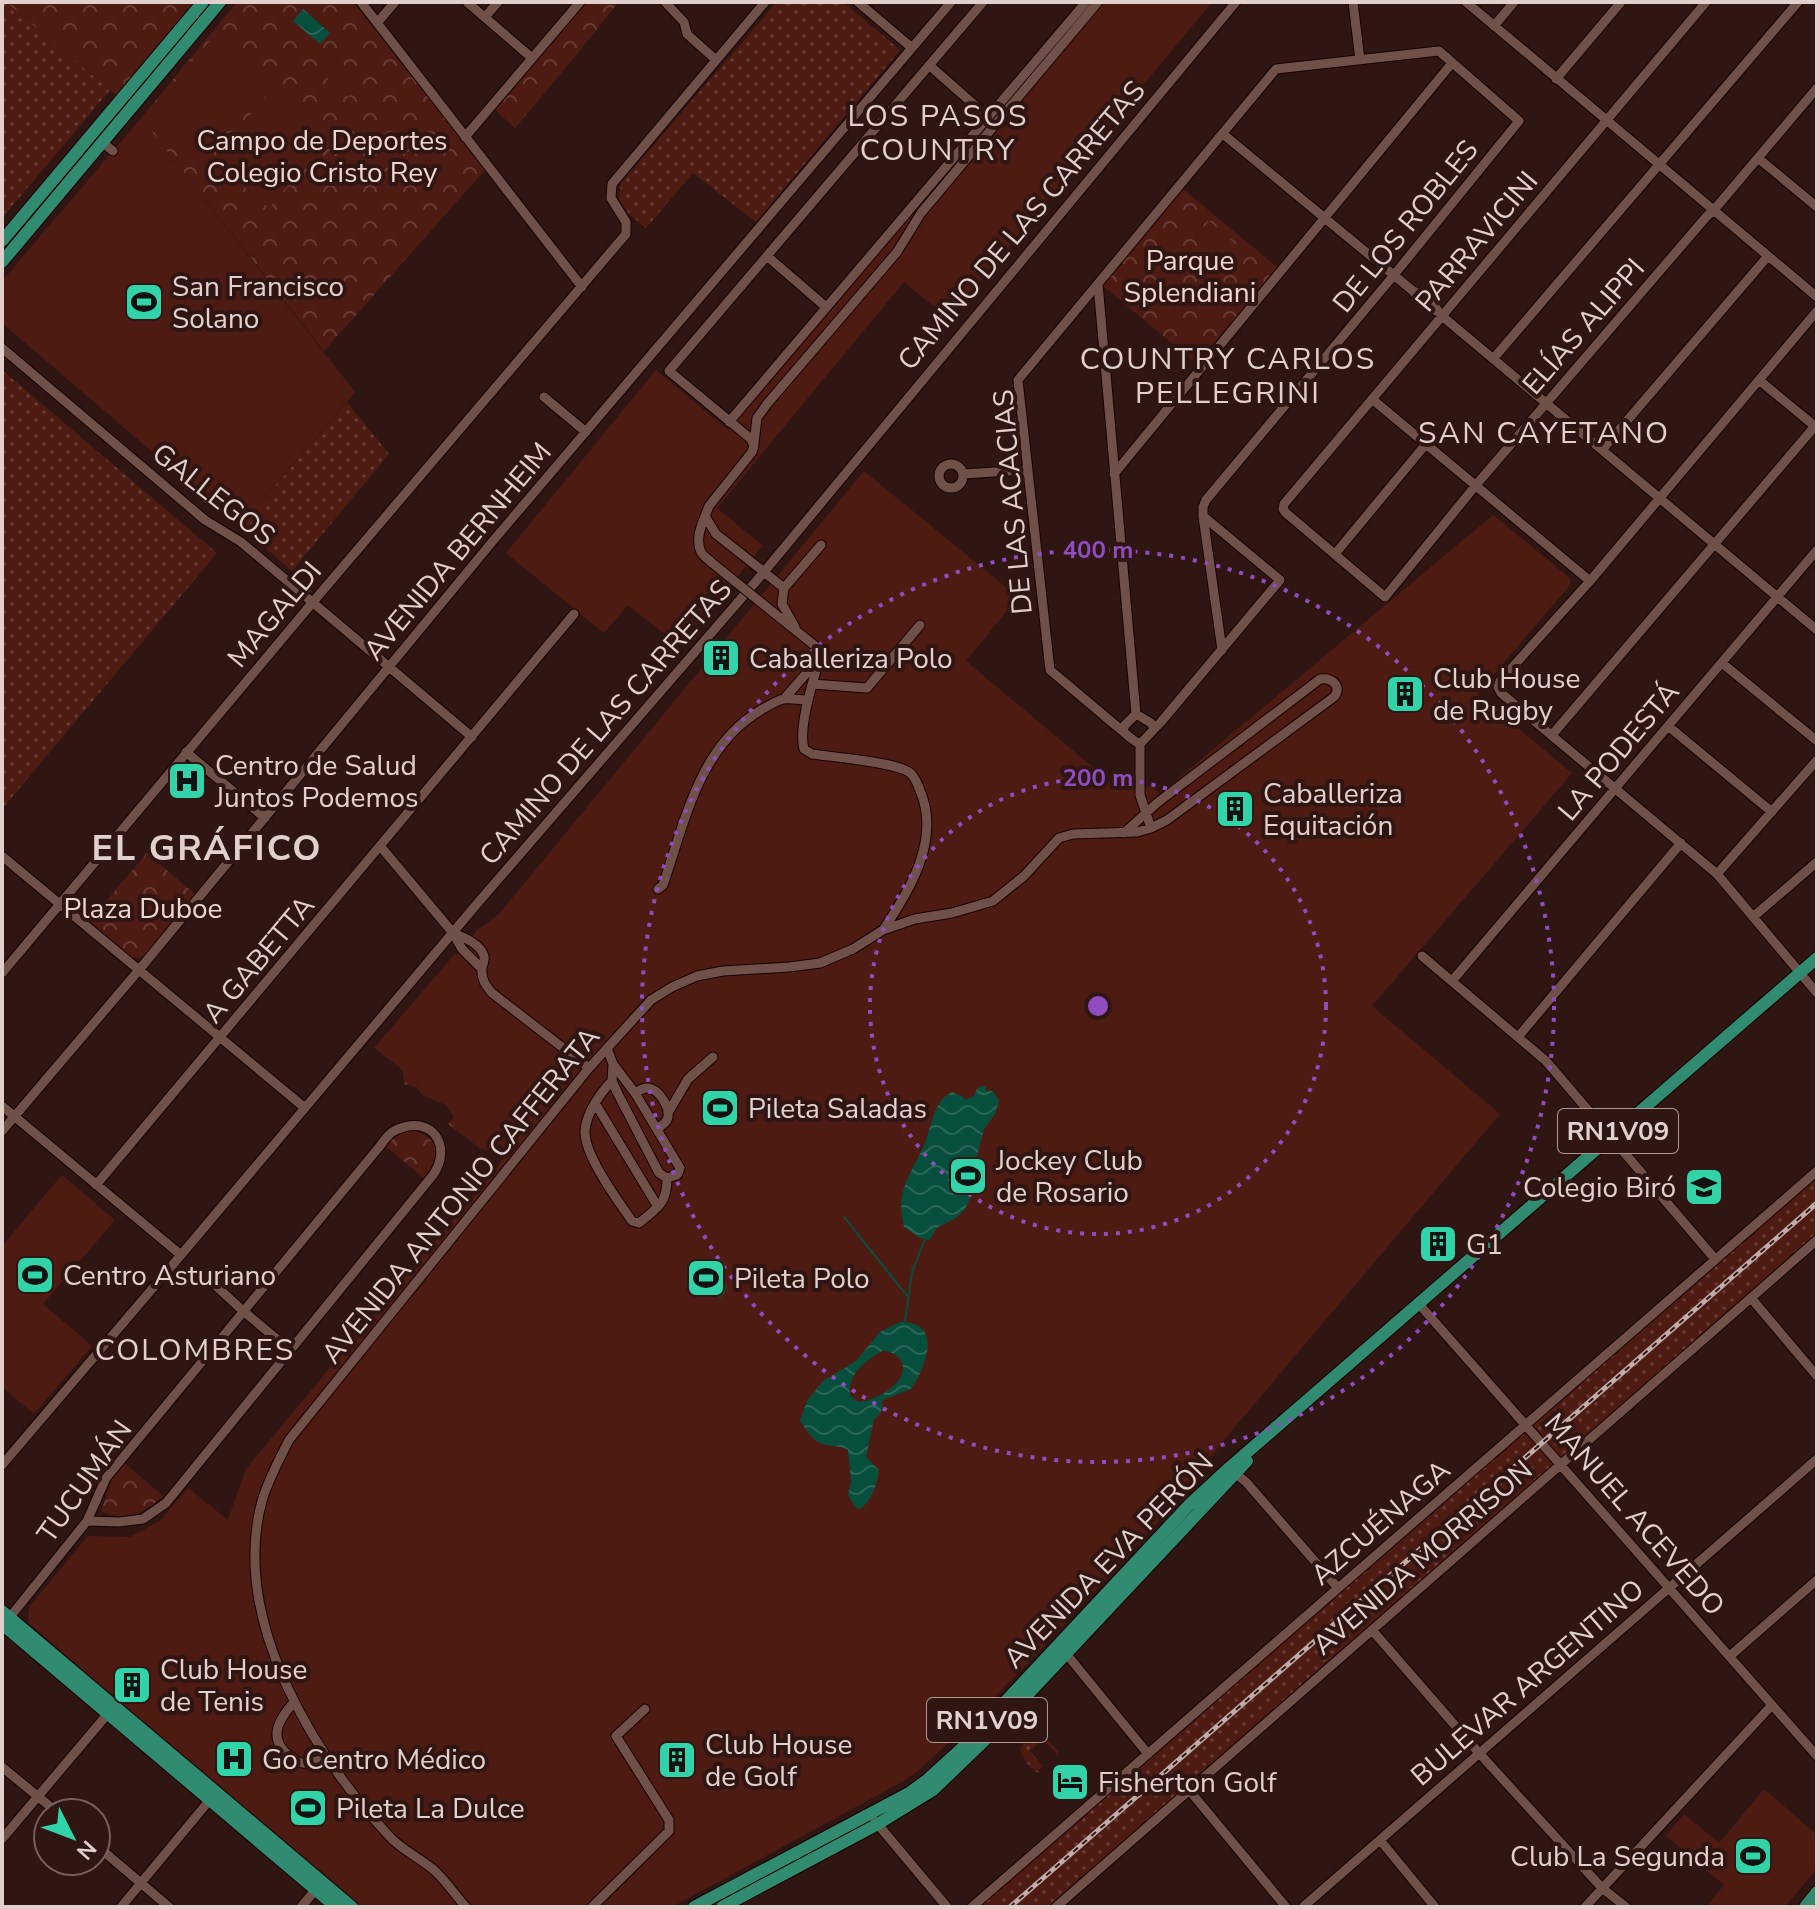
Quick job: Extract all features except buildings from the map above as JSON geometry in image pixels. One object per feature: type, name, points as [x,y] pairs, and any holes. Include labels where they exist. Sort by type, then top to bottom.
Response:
[{"type":"main road","points":[[2,241],[203,2]]},
{"type":"main road","points":[[2,262],[220,2]]},
{"type":"main road","name":"AVENIDA EVA PERÓN","points":[[722,1907],[874,1820],[914,1803],[951,1774],[1063,1650],[1232,1471],[1277,1428],[1817,958]]},
{"type":"main road","points":[[4,1621],[319,1886],[352,1907]]},
{"type":"main road","points":[[319,1886],[336,1907]]},
{"type":"main road","points":[[1805,1907],[1817,1892]]},
{"type":"main road","name":"AVENIDA EVA PERÓN","points":[[694,1907],[733,1899]]},
{"type":"street","points":[[361,2],[582,287]]},
{"type":"street","points":[[377,23],[395,2]]},
{"type":"street","points":[[467,2],[532,58]]},
{"type":"street","points":[[485,17],[498,2]]},
{"type":"street","points":[[465,137],[580,2]]},
{"type":"street","points":[[665,2],[684,22],[687,34],[716,60],[765,2]]},
{"type":"street","points":[[858,2],[912,48]]},
{"type":"street","name":"AVENIDA BERNHEIM","points":[[2,1131],[586,432],[951,2]]},
{"type":"street","points":[[754,446],[751,439],[669,371],[983,2]]},
{"type":"street","points":[[729,422],[1086,2]]},
{"type":"street","points":[[658,889],[663,885],[699,780],[716,752],[751,716],[784,699],[824,653],[701,552],[698,536],[709,506],[752,452],[757,418],[762,411],[897,252],[921,213],[1098,2]]},
{"type":"street","name":"CAMINO DE LAS CARRETAS","points":[[2,1465],[764,572],[1236,2]]},
{"type":"street","points":[[1353,2],[1360,60]]},
{"type":"street","points":[[1466,2],[1817,297]]},
{"type":"street","points":[[1494,26],[1514,2]]},
{"type":"street","points":[[1556,79],[1621,2]]},
{"type":"street","name":"PARRAVICINI","points":[[1335,554],[1283,509],[1284,504],[1439,313],[1706,2]]},
{"type":"street","points":[[1493,359],[1798,2]]},
{"type":"street","name":"DE LAS ACACIAS","points":[[1123,730],[1050,670],[1018,380],[1276,69],[1439,51],[1519,121]]},
{"type":"street","name":"MAGALDI","points":[[2,973],[626,234],[626,222],[611,198],[612,184],[716,60]]},
{"type":"street","points":[[1114,474],[1452,63]]},
{"type":"street","points":[[929,65],[988,117]]},
{"type":"street","name":"ELÍAS ALIPPI","points":[[1335,554],[1385,597],[1476,485],[1817,88]]},
{"type":"street","name":"DE LOS ROBLES","points":[[1203,516],[1206,500],[1519,121]]},
{"type":"street","points":[[1223,134],[1413,291],[1419,301],[1439,313],[1817,630]]},
{"type":"street","points":[[102,142],[113,151]]},
{"type":"street","points":[[1758,158],[1815,202]]},
{"type":"street","points":[[767,256],[826,307]]},
{"type":"street","points":[[1602,450],[1768,256]]},
{"type":"street","points":[[1098,284],[1136,714]]},
{"type":"street","points":[[1817,311],[1498,687],[1501,693],[1717,874],[1817,993]]},
{"type":"street","name":"GALLEGOS","points":[[2,348],[205,520],[241,542],[472,737]]},
{"type":"street","points":[[1552,735],[1816,427],[1759,380]]},
{"type":"street","points":[[544,397],[586,432]]},
{"type":"street","points":[[1372,399],[1590,581]]},
{"type":"street","points":[[1335,554],[1426,444]]},
{"type":"street","points":[[963,474],[1028,470]]},
{"type":"street","points":[[705,516],[716,534],[784,588]]},
{"type":"street","points":[[1151,828],[1144,813],[1139,786],[1140,744],[1280,580],[1203,516]]},
{"type":"street","points":[[1203,516],[1222,650]]},
{"type":"street","points":[[785,620],[782,604],[784,588],[821,545]]},
{"type":"street","name":"LA PODESTÁ","points":[[1452,981],[1817,550]]},
{"type":"street","name":"A GABETTA","points":[[96,1185],[574,614]]},
{"type":"street","points":[[812,684],[867,688],[920,625]]},
{"type":"street","points":[[819,660],[801,740],[804,749],[812,754],[907,771],[915,778],[924,802],[927,830],[924,851],[906,896],[883,930]]},
{"type":"street","points":[[1722,663],[1817,741]]},
{"type":"street","points":[[1124,833],[1144,813],[1320,679],[1332,681],[1338,693],[1325,703],[1311,686]]},
{"type":"street","points":[[784,699],[808,700]]},
{"type":"street","name":"AVENIDA ANTONIO CAFFERATA","points":[[464,1906],[436,1872],[393,1840],[358,1801],[326,1758],[294,1702],[272,1648],[254,1563],[262,1502],[272,1473],[289,1440],[589,1068],[651,1000],[697,976],[820,963],[853,949],[883,930],[915,919],[952,913],[993,901],[1024,876],[1059,838],[1073,834],[1137,832],[1167,820],[1325,703]]},
{"type":"street","points":[[1136,714],[1123,730],[1135,743],[1140,744]]},
{"type":"street","points":[[1136,714],[1154,728]]},
{"type":"street","points":[[1668,726],[1772,812]]},
{"type":"street","points":[[186,752],[265,818]]},
{"type":"street","points":[[1717,874],[1817,760]]},
{"type":"street","points":[[1518,1037],[1681,843]]},
{"type":"street","points":[[381,847],[453,933],[462,949],[482,969],[486,986],[492,993],[589,1068]]},
{"type":"street","points":[[2,856],[305,1108]]},
{"type":"street","points":[[1753,917],[1817,862]]},
{"type":"street","points":[[906,896],[909,911],[915,919]]},
{"type":"street","points":[[1422,956],[1546,1061],[1715,1259]]},
{"type":"street","points":[[607,1048],[613,1064],[635,1093],[680,1168],[677,1175],[667,1178],[659,1173],[612,1081],[613,1064]]},
{"type":"street","points":[[657,1129],[666,1122],[688,1079],[713,1057]]},
{"type":"street","points":[[612,1081],[595,1103],[585,1129],[587,1148],[632,1221],[639,1223],[658,1207],[667,1194],[667,1178]]},
{"type":"street","points":[[635,1093],[644,1088],[652,1089],[658,1093],[668,1113]]},
{"type":"street","points":[[595,1103],[658,1207]]},
{"type":"street","points":[[2,1106],[181,1255]]},
{"type":"street","name":"TUCUMÁN","points":[[4,1621],[87,1521],[106,1478],[391,1133],[407,1126],[430,1130],[440,1145],[442,1155],[439,1166],[291,1351]]},
{"type":"street","name":"AZCUÉNAGA","points":[[972,1907],[1817,1171]]},
{"type":"street","name":"AVENIDA MORRISON","points":[[1056,1907],[1817,1240]]},
{"type":"street","points":[[87,1521],[143,1519],[166,1503],[291,1351],[215,1285]]},
{"type":"street","points":[[1751,1298],[1817,1376]]},
{"type":"street","name":"MANUEL ACEVEDO","points":[[1418,1303],[1817,1756]]},
{"type":"street","name":"BULEVAR ARGENTINO","points":[[1303,1907],[1817,1459]]},
{"type":"street","points":[[1232,1471],[1338,1588]]},
{"type":"street","points":[[1730,1656],[1817,1580]]},
{"type":"street","points":[[1372,1630],[1602,1888],[1626,1907]]},
{"type":"street","points":[[1063,1650],[1148,1754]]},
{"type":"street","points":[[294,1702],[282,1716],[276,1733],[280,1747],[295,1762],[309,1764],[326,1758]]},
{"type":"street","points":[[1585,1907],[1772,1705]]},
{"type":"street","points":[[592,1907],[669,1831],[669,1820],[616,1736],[645,1709]]},
{"type":"street","points":[[2,1839],[112,1710]]},
{"type":"street","points":[[2,1767],[37,1796]]},
{"type":"street","points":[[1189,1790],[1286,1907]]},
{"type":"street","points":[[121,1907],[213,1796]]},
{"type":"street","points":[[874,1820],[947,1907]]},
{"type":"street","points":[[1380,1840],[1435,1907]]},
{"type":"street","points":[[112,1859],[169,1907]]},
{"type":"street","points":[[301,1907],[319,1886]]},
{"type":"green space","points":[[2,2],[6,2],[110,90],[2,218]]},
{"type":"green space","points":[[6,2],[196,2],[116,95]]},
{"type":"green space","name":"Campo de Deportes Colegio Cristo Rey","points":[[237,2],[353,2],[485,170],[324,351],[141,118]]},
{"type":"green space","points":[[587,2],[619,2],[515,128],[495,110]]},
{"type":"green space","points":[[777,2],[843,2],[900,50],[756,222],[693,173],[646,228],[629,214],[619,198],[621,183]]},
{"type":"green space","points":[[1093,2],[1212,2],[949,319],[904,282],[717,508],[763,546],[679,646],[628,605],[604,633],[506,553],[656,370],[728,430]]},
{"type":"green space","points":[[214,36],[268,81],[202,159],[148,114]]},
{"type":"green space","points":[[334,56],[362,82],[349,97],[320,72]]},
{"type":"green space","points":[[277,84],[334,132],[269,208],[212,160]]},
{"type":"green space","name":"San Francisco Solano","points":[[141,118],[355,392],[240,527],[2,323],[2,281]]},
{"type":"green space","name":"Parque Splendiani","points":[[1183,189],[1277,267],[1197,364],[1103,286]]},
{"type":"green space","points":[[1209,221],[1240,248],[1227,263],[1195,237]]},
{"type":"green space","points":[[2,370],[217,553],[2,809]]},
{"type":"green space","points":[[347,402],[389,454],[292,571],[240,527]]},
{"type":"green space","name":"Jockey Club de Rosario","points":[[864,471],[1018,597],[966,661],[1113,784],[1151,787],[1160,794],[1493,515],[1570,578],[1570,585],[1477,694],[1572,773],[1372,1006],[1500,1114],[1153,1528],[1037,1654],[918,1771],[672,1907],[361,1907],[236,1804],[28,1622],[29,1607],[88,1536],[130,1537],[160,1521],[188,1488],[228,1520],[246,1469],[509,1152],[374,1048],[477,930],[499,914]]},
{"type":"green space","name":"Plaza Duboe","points":[[147,853],[196,895],[146,954],[135,958],[89,921]]},
{"type":"green space","points":[[136,897],[150,909],[129,933],[115,921]]},
{"type":"green space","points":[[406,1061],[511,1130],[493,1151],[481,1149],[448,1124],[454,1117],[446,1105],[422,1095],[417,1087],[404,1084]]},
{"type":"green space","points":[[409,1130],[426,1136],[436,1149],[435,1164],[425,1179],[385,1146],[396,1135]]},
{"type":"green space","points":[[1817,1171],[1817,1240],[1056,1907],[972,1907]]},
{"type":"green space","name":"Centro Asturiano","points":[[62,1175],[115,1220],[43,1304],[92,1346],[34,1414],[2,1387],[2,1246]]},
{"type":"green space","points":[[124,1463],[163,1496],[141,1511],[119,1516],[101,1511],[112,1478]]},
{"type":"green space","points":[[1041,1734],[1058,1751],[1059,1757],[1043,1739],[1030,1751],[1043,1766],[1038,1770],[1041,1774],[1028,1764],[1020,1748],[1027,1738]]},
{"type":"green space","name":"Club La Segunda","points":[[1764,1789],[1817,1832],[1817,1868],[1785,1907],[1706,1907],[1724,1885],[1666,1836],[1684,1814],[1719,1843]]},
{"type":"water","points":[[303,9],[330,33],[320,44],[293,21]]},
{"type":"water","points":[[981,1086],[986,1086],[986,1091],[993,1091],[999,1101],[995,1114],[984,1129],[976,1160],[970,1165],[972,1188],[968,1202],[960,1214],[937,1228],[930,1240],[920,1238],[904,1227],[901,1203],[906,1183],[940,1102],[952,1092],[965,1100],[974,1096]]},
{"type":"water","name":"Pileta Polo","points":[[688,1268],[720,1270],[727,1289],[718,1297],[712,1291],[689,1284]]},
{"type":"water","points":[[900,1322],[914,1324],[927,1337],[928,1347],[922,1369],[911,1389],[883,1400],[883,1407],[874,1419],[866,1457],[879,1470],[873,1492],[860,1509],[855,1507],[848,1495],[851,1482],[848,1450],[820,1443],[800,1421],[807,1401],[823,1381],[856,1361],[880,1332]],"holes":[[[882,1351],[901,1360],[901,1375],[895,1385],[885,1392],[858,1402],[850,1395],[851,1381],[864,1364]]]},
{"type":"water","name":"Pileta La Dulce","points":[[317,1790],[327,1798],[303,1827],[293,1818],[299,1810],[297,1800]]},
{"type":"waterway","points":[[844,1217],[908,1297]]},
{"type":"waterway","points":[[905,1322],[912,1272],[925,1239]]},
{"type":"railway","points":[[1010,1907],[1817,1203]]},
{"type":"place","name":"San Francisco Solano","points":[[144,302]]},
{"type":"place","name":"Caballeriza Polo","points":[[721,658]]},
{"type":"place","name":"Club House de Rugby","points":[[1405,694]]},
{"type":"place","name":"Centro de Salud Juntos Podemos","points":[[187,781]]},
{"type":"place","name":"Caballeriza Equitación","points":[[1235,809]]},
{"type":"place","name":"Pileta Saladas","points":[[720,1108]]},
{"type":"place","name":"Jockey Club de Rosario","points":[[968,1176]]},
{"type":"place","name":"Colegio Biró","points":[[1704,1187]]},
{"type":"place","name":"G1","points":[[1438,1244]]},
{"type":"place","name":"Centro Asturiano","points":[[35,1275]]},
{"type":"place","name":"Pileta Polo","points":[[706,1278]]},
{"type":"place","name":"Club House de Tenis","points":[[132,1685]]},
{"type":"place","name":"Go Centro Médico","points":[[234,1759]]},
{"type":"place","name":"Club House de Golf","points":[[677,1760]]},
{"type":"place","name":"Fisherton Golf","points":[[1070,1782]]},
{"type":"place","name":"Pileta La Dulce","points":[[308,1808]]},
{"type":"place","name":"Club La Segunda","points":[[1753,1856]]},
{"type":"district","name":"LOS PASOS COUNTRY","points":[[938,133]]},
{"type":"district","name":"COUNTRY CARLOS PELLEGRINI","points":[[1228,376]]},
{"type":"district","name":"SAN CAYETANO","points":[[1544,433]]},
{"type":"district","name":"EL GRÁFICO","points":[[207,847]]},
{"type":"district","name":"COLOMBRES","points":[[195,1350]]}]
